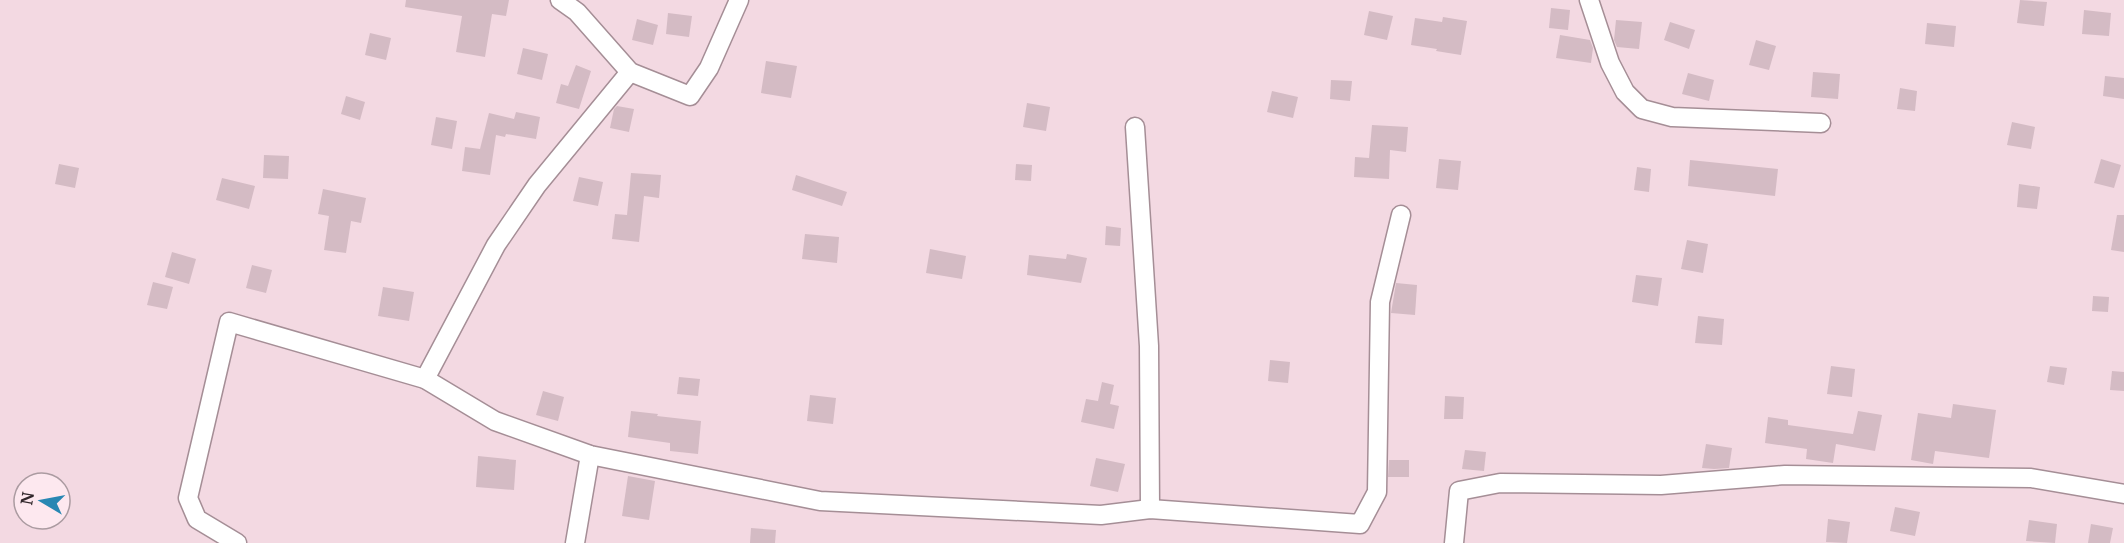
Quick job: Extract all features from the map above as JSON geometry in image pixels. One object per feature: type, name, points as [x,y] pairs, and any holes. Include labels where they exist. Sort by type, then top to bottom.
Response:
[{"type":"street","points":[[560,0],[577,12],[630,72],[690,96],[709,68],[739,0]]},
{"type":"street","points":[[1589,0],[1610,63],[1626,92],[1642,109],[1672,117],[1821,123]]},
{"type":"street","points":[[425,379],[496,245],[537,184],[630,72]]},
{"type":"street","points":[[1135,127],[1149,346],[1150,509]]},
{"type":"street","points":[[237,543],[197,519],[188,498],[229,322],[425,379],[495,421],[590,455],[820,501],[1101,515],[1150,509],[1360,524],[1377,492],[1380,302],[1401,216]]},
{"type":"street","points":[[575,543],[590,455]]},
{"type":"street","points":[[1454,543],[1459,491],[1500,483],[1661,485],[1785,475],[2031,478],[2124,494]]},
{"type":"building","points":[[406,0],[509,0],[506,16],[492,14],[485,57],[456,52],[462,16],[405,7]]},
{"type":"building","points":[[2020,0],[2047,2],[2044,26],[2017,23]]},
{"type":"building","points":[[1551,8],[1570,10],[1568,30],[1549,28]]},
{"type":"building","points":[[2084,10],[2111,13],[2109,36],[2082,34]]},
{"type":"building","points":[[1369,11],[1393,16],[1387,40],[1364,35]]},
{"type":"building","points":[[668,13],[692,16],[689,37],[666,34]]},
{"type":"building","points":[[1443,17],[1467,21],[1461,55],[1411,45],[1415,18],[1442,22]]},
{"type":"building","points":[[637,19],[658,25],[653,45],[632,40]]},
{"type":"building","points":[[1616,20],[1642,22],[1639,49],[1617,47],[1614,40]]},
{"type":"building","points":[[1670,22],[1695,30],[1689,49],[1664,40]]},
{"type":"building","points":[[1927,23],[1956,26],[1954,47],[1925,44]]},
{"type":"building","points":[[370,33],[391,38],[386,60],[365,55]]},
{"type":"building","points":[[1560,35],[1590,40],[1593,48],[1591,63],[1556,58]]},
{"type":"building","points":[[1756,40],[1776,46],[1769,70],[1749,65]]},
{"type":"building","points":[[523,48],[548,54],[542,80],[517,74]]},
{"type":"building","points":[[766,61],[797,66],[791,98],[761,93]]},
{"type":"building","points":[[576,65],[591,71],[579,109],[556,103],[561,84],[568,86]]},
{"type":"building","points":[[1813,72],[1840,74],[1838,99],[1811,97]]},
{"type":"building","points":[[1688,73],[1714,80],[1709,101],[1682,94]]},
{"type":"building","points":[[2105,76],[2124,78],[2124,99],[2103,96]]},
{"type":"building","points":[[1331,80],[1352,81],[1350,101],[1330,99]]},
{"type":"building","points":[[1900,88],[1917,91],[1915,111],[1897,109]]},
{"type":"building","points":[[1272,91],[1298,97],[1293,118],[1267,112]]},
{"type":"building","points":[[346,96],[365,102],[360,120],[341,114]]},
{"type":"building","points":[[1027,103],[1050,107],[1046,131],[1023,127]]},
{"type":"building","points":[[617,106],[634,109],[629,132],[610,128],[614,109]]},
{"type":"building","points":[[516,112],[540,117],[536,139],[506,134],[505,137],[496,135],[490,175],[462,171],[465,147],[480,149],[489,113],[514,119]]},
{"type":"building","points":[[436,117],[457,121],[452,149],[431,145]]},
{"type":"building","points":[[2012,122],[2035,127],[2031,149],[2007,145]]},
{"type":"building","points":[[1372,125],[1408,127],[1406,152],[1390,150],[1389,179],[1354,177],[1355,157],[1369,158]]},
{"type":"building","points":[[264,155],[289,156],[288,179],[263,178]]},
{"type":"building","points":[[1439,159],[1461,161],[1458,190],[1436,188]]},
{"type":"building","points":[[2101,159],[2121,165],[2114,188],[2094,183]]},
{"type":"building","points":[[1690,160],[1778,169],[1775,196],[1688,186]]},
{"type":"building","points":[[59,164],[79,168],[75,188],[55,184]]},
{"type":"building","points":[[1016,164],[1032,165],[1031,181],[1015,180]]},
{"type":"building","points":[[1637,167],[1651,169],[1649,192],[1634,190]]},
{"type":"building","points":[[631,173],[661,175],[659,198],[644,196],[639,242],[612,239],[615,214],[627,215]]},
{"type":"building","points":[[796,175],[847,192],[842,206],[792,190]]},
{"type":"building","points":[[579,177],[603,182],[598,206],[573,201]]},
{"type":"building","points":[[222,178],[255,186],[249,209],[216,200]]},
{"type":"building","points":[[2019,184],[2040,187],[2037,209],[2017,207]]},
{"type":"building","points":[[323,189],[366,198],[361,223],[351,221],[346,253],[324,250],[329,216],[318,214]]},
{"type":"building","points":[[2117,215],[2124,215],[2124,252],[2111,250]]},
{"type":"building","points":[[1106,226],[1121,228],[1120,246],[1105,245]]},
{"type":"building","points":[[805,234],[839,237],[837,263],[802,259]]},
{"type":"building","points":[[1687,240],[1708,244],[1703,273],[1681,269]]},
{"type":"building","points":[[930,249],[966,256],[962,279],[926,273]]},
{"type":"building","points":[[172,252],[196,259],[189,284],[165,277]]},
{"type":"building","points":[[1067,254],[1087,258],[1081,283],[1027,275],[1029,255],[1066,259]]},
{"type":"building","points":[[252,265],[272,270],[266,293],[246,288]]},
{"type":"building","points":[[1636,275],[1662,278],[1658,306],[1632,302]]},
{"type":"building","points":[[153,282],[173,287],[167,309],[147,305]]},
{"type":"building","points":[[1396,283],[1417,285],[1415,315],[1391,313]]},
{"type":"building","points":[[383,287],[414,292],[409,321],[378,316]]},
{"type":"building","points":[[2093,296],[2109,297],[2108,312],[2092,311]]},
{"type":"building","points":[[1698,316],[1724,319],[1722,345],[1695,343]]},
{"type":"building","points":[[1270,360],[1290,362],[1288,383],[1268,381]]},
{"type":"building","points":[[1831,366],[1855,369],[1852,397],[1827,394]]},
{"type":"building","points":[[2050,366],[2067,368],[2064,385],[2047,382]]},
{"type":"building","points":[[2112,371],[2124,372],[2124,391],[2110,390]]},
{"type":"building","points":[[679,377],[700,379],[698,396],[677,394]]},
{"type":"building","points":[[1102,382],[1114,385],[1110,404],[1119,406],[1114,429],[1081,422],[1086,399],[1098,401]]},
{"type":"building","points":[[543,391],[564,397],[558,421],[536,415]]},
{"type":"building","points":[[810,395],[836,398],[833,424],[807,421]]},
{"type":"building","points":[[1445,396],[1464,397],[1463,419],[1444,419]]},
{"type":"building","points":[[1953,404],[1996,410],[1989,458],[1935,451],[1933,464],[1911,460],[1918,413],[1951,418]]},
{"type":"building","points":[[631,411],[701,421],[698,454],[670,451],[670,443],[628,437]]},
{"type":"building","points":[[1858,411],[1882,415],[1875,451],[1836,444],[1833,463],[1806,459],[1807,449],[1765,443],[1768,417],[1788,420],[1788,425],[1853,434]]},
{"type":"building","points":[[1706,444],[1732,448],[1729,468],[1702,468]]},
{"type":"building","points":[[1465,450],[1486,452],[1484,471],[1462,469]]},
{"type":"building","points":[[478,456],[516,460],[514,490],[476,487]]},
{"type":"building","points":[[1096,458],[1125,464],[1118,492],[1090,486]]},
{"type":"building","points":[[1389,460],[1409,460],[1409,477],[1388,477]]},
{"type":"building","points":[[628,476],[655,481],[649,520],[622,516]]},
{"type":"building","points":[[1895,507],[1920,512],[1915,536],[1890,531]]},
{"type":"building","points":[[1828,519],[1850,522],[1847,543],[1826,542]]},
{"type":"building","points":[[2029,520],[2057,524],[2055,543],[2026,541]]},
{"type":"building","points":[[2091,524],[2113,528],[2110,543],[2088,543]]},
{"type":"building","points":[[751,528],[776,530],[775,543],[750,543]]}]
